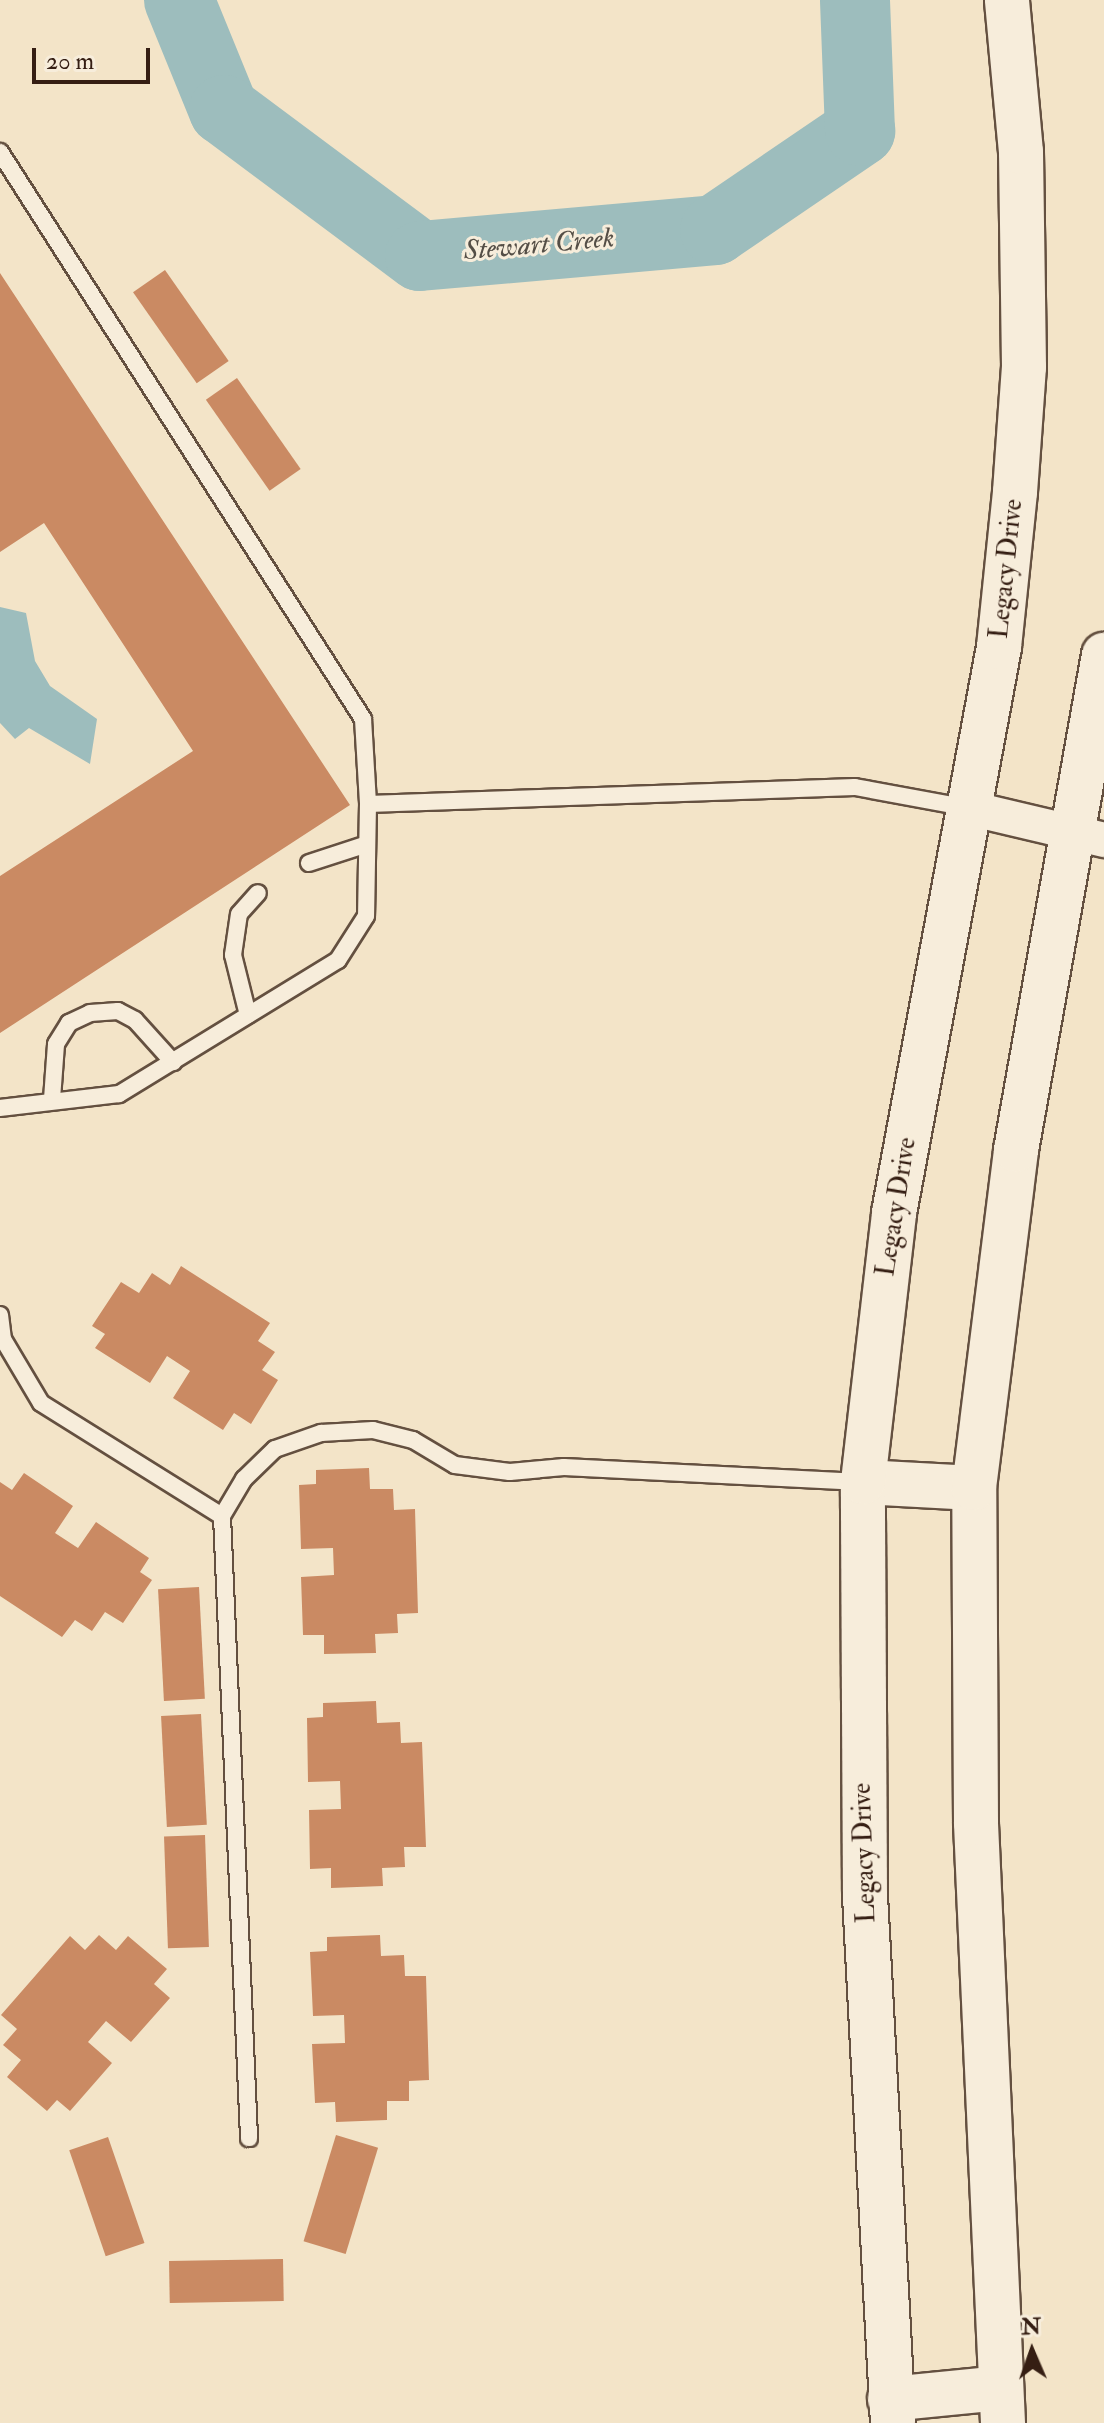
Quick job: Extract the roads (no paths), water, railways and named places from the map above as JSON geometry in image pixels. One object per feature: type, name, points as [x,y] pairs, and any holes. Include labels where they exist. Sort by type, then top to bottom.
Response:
[{"type":"main road","name":"Legacy Drive","points":[[891,2411],[865,1896],[863,1482],[894,1213],[999,647],[1024,367],[1021,152],[1007,0]]},
{"type":"main road","points":[[891,2411],[1002,2406],[976,1823],[974,1488],[1016,1150],[1090,837],[1104,655]]},
{"type":"main road","points":[[863,1482],[974,1488]]},
{"type":"street","points":[[969,808],[1090,837]]},
{"type":"lane","points":[[0,152],[363,719],[368,804],[366,916],[355,941],[338,960],[119,1094],[52,1099],[0,1108]]},
{"type":"lane","points":[[368,804],[855,787],[969,808]]},
{"type":"lane","points":[[309,863],[367,844]]},
{"type":"lane","points":[[248,1015],[233,955],[239,914],[258,893]]},
{"type":"lane","points":[[52,1099],[56,1044],[69,1023],[90,1013],[118,1011],[135,1020],[173,1062]]},
{"type":"lane","points":[[0,1315],[3,1339],[41,1403],[222,1516]]},
{"type":"lane","points":[[249,2138],[222,1516],[244,1479],[275,1449],[321,1433],[373,1430],[413,1440],[455,1465],[510,1472],[564,1467],[863,1482]]},
{"type":"water","points":[[0,607],[26,613],[35,661],[50,686],[97,719],[90,764],[29,728],[15,739],[0,723]]},
{"type":"waterway","name":"Stewart Creek","points":[[179,0],[224,110],[420,256],[715,230],[860,131],[855,0]]}]
